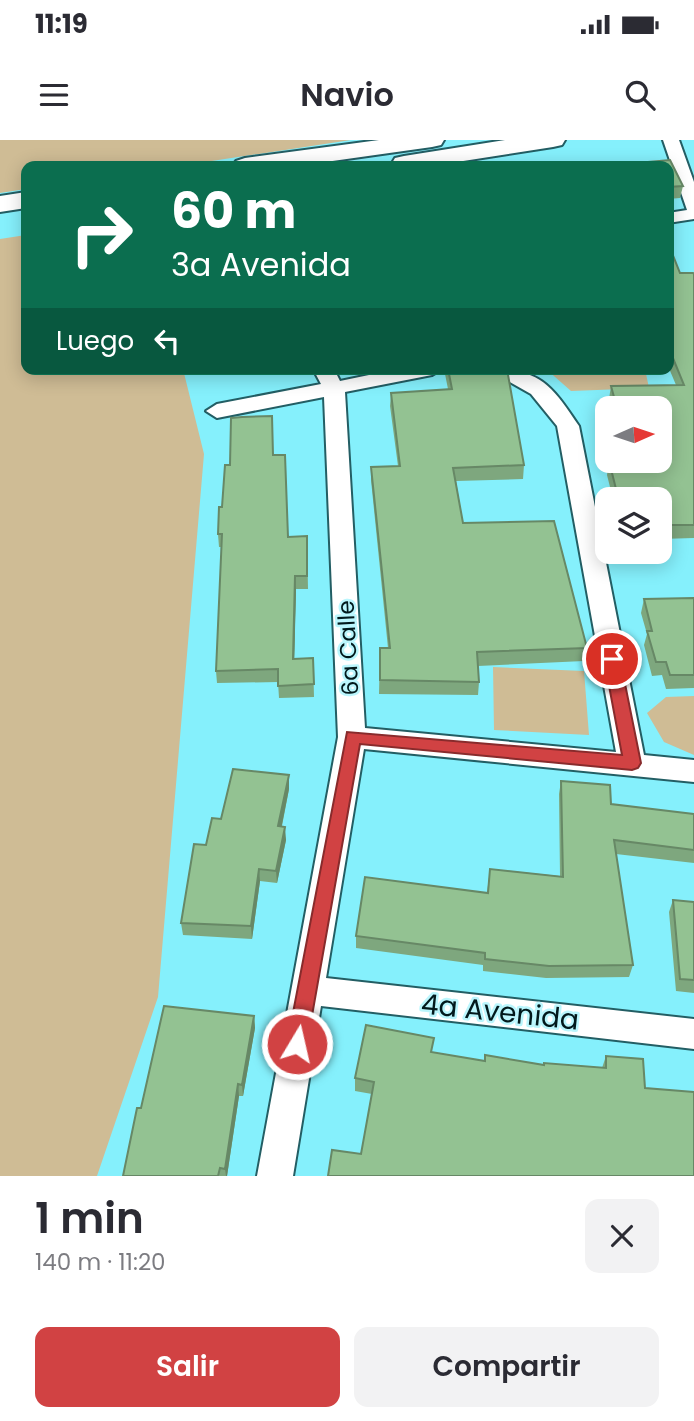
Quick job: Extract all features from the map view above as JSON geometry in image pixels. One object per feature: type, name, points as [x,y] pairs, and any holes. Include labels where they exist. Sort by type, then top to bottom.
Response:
[{"type":"street","points":[[281,161],[432,140]]},
{"type":"street","points":[[417,161],[553,140]]},
{"type":"street","points":[[671,140],[694,207]]},
{"type":"street","points":[[0,204],[21,201]]},
{"type":"street","points":[[674,217],[694,214]]},
{"type":"street","points":[[0,226],[21,223]]},
{"type":"street","points":[[218,411],[329,379],[370,375]]},
{"type":"street","points":[[517,375],[524,377],[548,396],[568,426],[632,763]]},
{"type":"street","name":"6a Calle","points":[[275,1176],[352,737],[329,379]]},
{"type":"street","points":[[352,737],[694,771]]},
{"type":"street","name":"4a Avenida","points":[[306,990],[694,1034]]},
{"type":"shaded area","points":[[0,140],[351,140],[212,161],[21,161],[21,190],[0,193]]},
{"type":"shaded area","points":[[21,236],[21,375],[184,375],[204,454],[158,997],[97,1176],[0,1176],[0,239]]},
{"type":"shaded area","points":[[553,375],[646,375],[649,388],[571,391]]},
{"type":"shaded area","points":[[493,667],[584,671],[589,735],[494,730]]},
{"type":"shaded area","points":[[694,696],[694,755],[664,742],[647,713],[666,697]]},
{"type":"building","points":[[674,168],[683,186],[674,187]]},
{"type":"building","points":[[674,258],[680,273],[694,274],[694,525],[672,525],[672,487],[616,487],[612,473],[672,473],[672,396],[614,396],[611,386],[684,385],[674,361]]},
{"type":"building","points":[[449,375],[508,375],[524,465],[453,468],[463,523],[554,521],[587,648],[477,652],[479,682],[380,680],[380,648],[390,648],[371,467],[400,466],[391,393],[452,389]]},
{"type":"building","points":[[272,416],[273,455],[285,455],[288,537],[307,536],[307,576],[295,576],[293,659],[313,658],[314,684],[278,686],[278,669],[216,671],[222,534],[218,534],[219,507],[222,507],[225,465],[230,465],[231,418]]},
{"type":"building","points":[[694,598],[694,675],[670,675],[666,662],[656,662],[647,631],[652,631],[644,599]]},
{"type":"building","points":[[233,769],[289,775],[278,826],[285,827],[276,871],[259,869],[251,926],[181,923],[194,844],[206,845],[212,818],[221,819]]},
{"type":"building","points":[[561,781],[610,785],[611,804],[694,814],[694,850],[614,840],[633,965],[549,966],[485,959],[485,953],[356,936],[365,877],[488,893],[490,869],[563,877]]},
{"type":"building","points":[[673,900],[694,902],[694,980],[680,979]]},
{"type":"building","points":[[164,1006],[254,1016],[242,1085],[238,1084],[225,1169],[220,1168],[218,1176],[123,1176],[137,1108],[141,1108]]},
{"type":"building","points":[[366,1025],[434,1038],[431,1052],[485,1061],[485,1055],[544,1065],[606,1068],[606,1056],[643,1059],[645,1088],[694,1092],[694,1176],[328,1176],[332,1150],[361,1154],[374,1082],[355,1078]]},
{"type":"route","points":[[297,1044],[352,737],[632,763],[612,659]]}]
